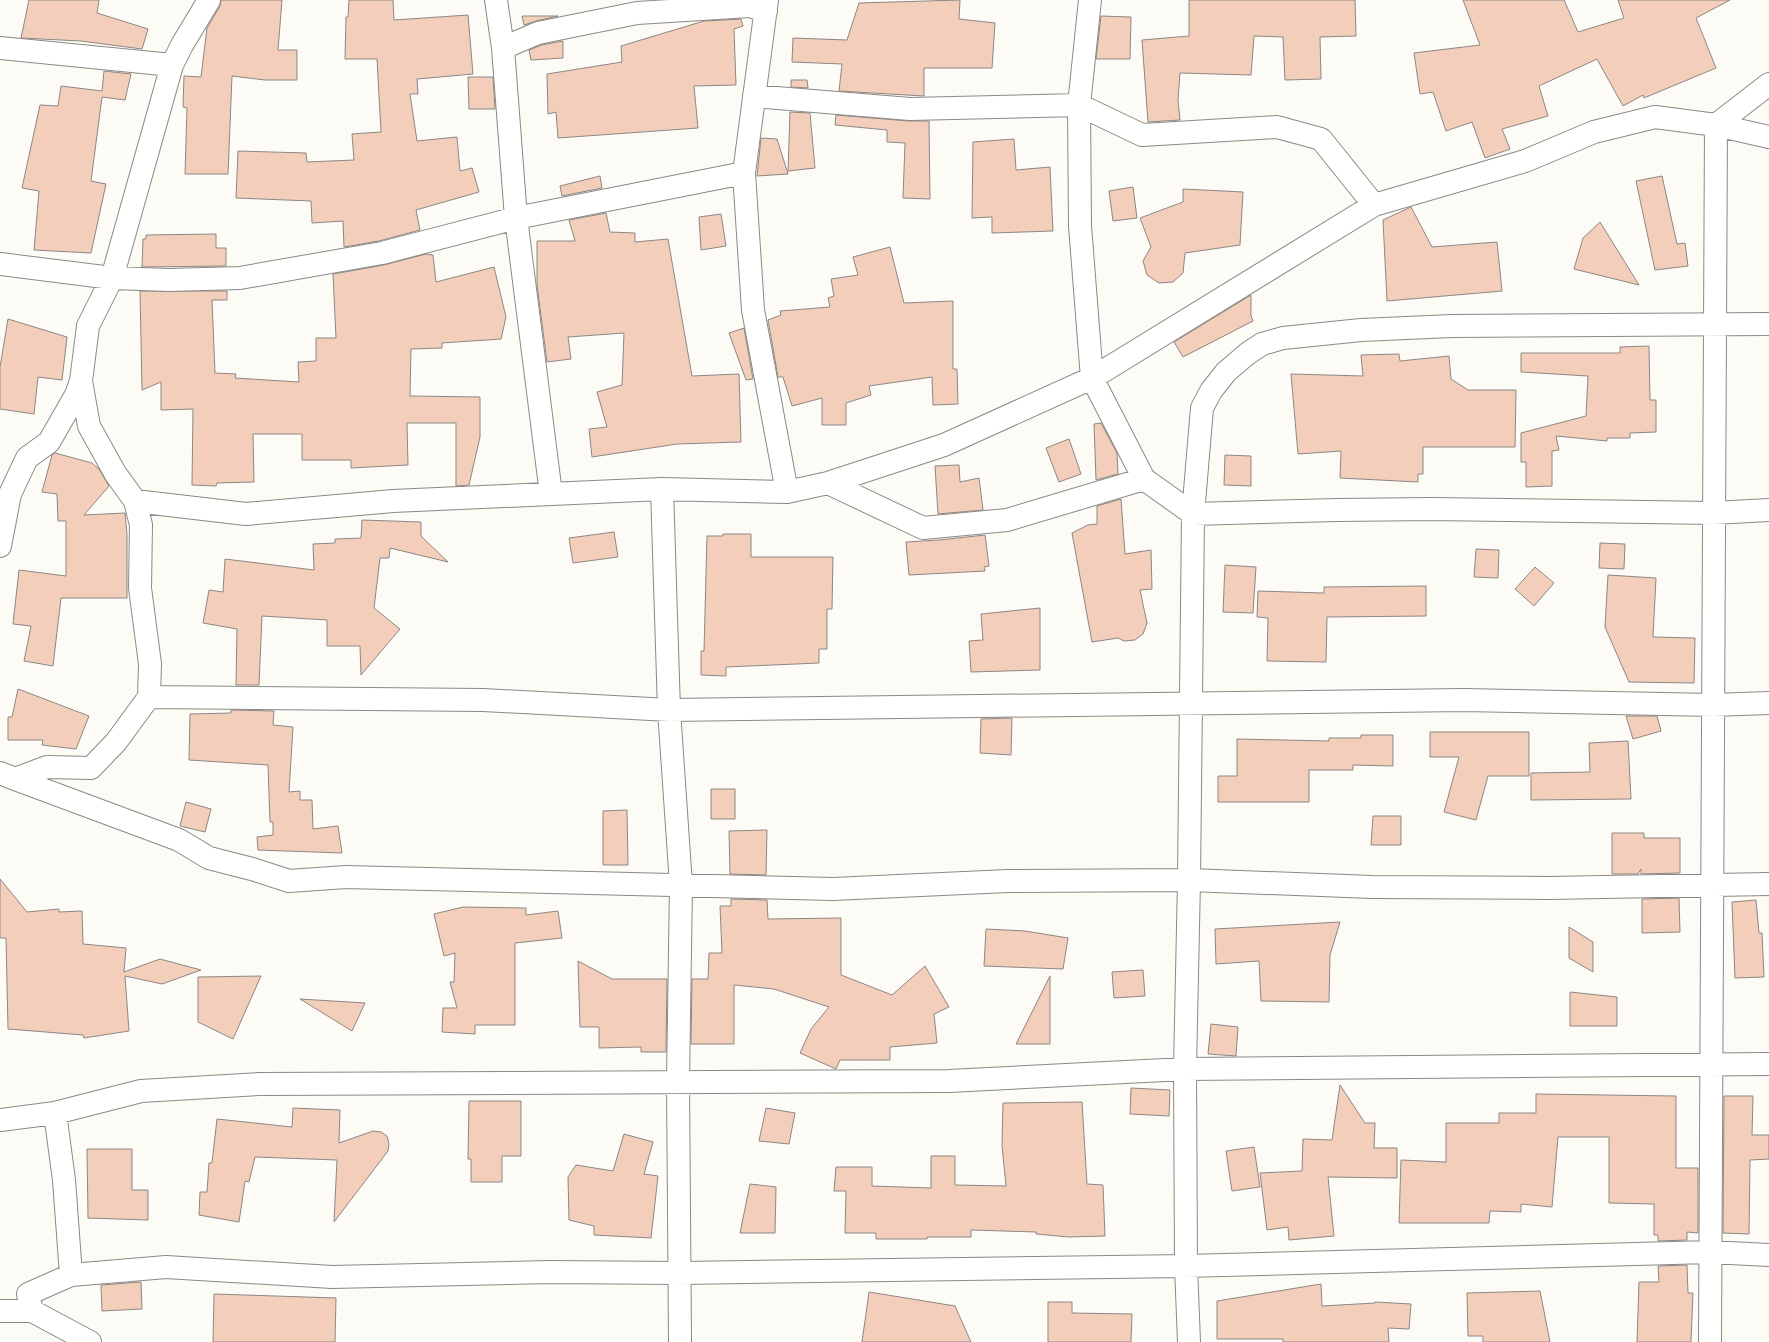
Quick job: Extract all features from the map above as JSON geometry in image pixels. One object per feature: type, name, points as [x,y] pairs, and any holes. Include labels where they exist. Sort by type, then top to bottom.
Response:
[{"type":"street","points":[[0,546],[10,494],[27,458],[49,442],[76,395],[81,381],[88,326],[112,278],[172,65],[182,45],[209,0]]},
{"type":"street","points":[[496,0],[503,48],[516,218],[552,494]]},
{"type":"street","points":[[1090,0],[1079,105],[1080,226],[1092,378],[1144,479],[1193,514],[1423,509],[1714,513],[1769,510]]},
{"type":"street","points":[[503,48],[538,33],[637,13],[766,6],[744,173],[753,310],[787,492]]},
{"type":"street","points":[[0,48],[172,65]]},
{"type":"street","points":[[1716,125],[1769,84]]},
{"type":"street","points":[[754,96],[910,109],[1079,105],[1142,135],[1277,128],[1321,139],[1374,205]]},
{"type":"street","points":[[135,501],[246,514],[394,501],[662,489],[787,492],[828,483],[944,445],[1092,378],[1374,205],[1525,161],[1594,132],[1655,117],[1716,125],[1769,137]]},
{"type":"street","points":[[1710,1342],[1716,125]]},
{"type":"street","points":[[0,264],[112,278],[169,280],[240,278],[382,253],[516,218],[744,173]]},
{"type":"street","points":[[1189,1342],[1186,1266],[1185,1069],[1189,880],[1193,514],[1202,408],[1211,391],[1226,372],[1247,354],[1262,344],[1283,338],[1298,336],[1361,330],[1437,327],[1769,324]]},
{"type":"street","points":[[8,776],[47,767],[92,768],[116,742],[149,697],[150,664],[140,588],[141,525],[135,501],[115,473],[89,426],[81,381]]},
{"type":"street","points":[[828,483],[924,528],[1007,520],[1144,479]]},
{"type":"street","points":[[662,489],[669,710],[681,884],[678,1081],[680,1342]]},
{"type":"street","points":[[149,697],[483,700],[669,710],[1464,700],[1713,705],[1769,703]]},
{"type":"street","points":[[8,776],[139,827],[180,840],[209,858],[252,869],[289,882],[346,877],[681,884],[833,889],[1008,881],[1189,880],[1372,887],[1549,888],[1769,884]]},
{"type":"street","points":[[0,1120],[55,1113],[141,1091],[259,1084],[678,1081],[949,1082],[1185,1069],[1769,1064]]},
{"type":"street","points":[[55,1113],[64,1180],[71,1275]]},
{"type":"street","points":[[32,1311],[28,1294],[71,1275],[166,1267],[332,1277],[549,1272],[680,1273],[1186,1266],[1710,1252],[1769,1255]]},
{"type":"street","points":[[0,1311],[32,1311],[90,1342]]},
{"type":"building","points":[[29,0],[99,0],[97,13],[148,29],[142,49],[81,41],[21,38]]},
{"type":"building","points":[[221,0],[282,0],[278,50],[297,50],[297,80],[265,80],[232,76],[228,174],[185,174],[187,108],[183,107],[184,76],[201,77],[207,28],[220,6]]},
{"type":"building","points":[[349,0],[393,0],[394,20],[468,15],[473,74],[417,79],[418,94],[410,94],[417,141],[457,137],[460,171],[472,168],[479,192],[416,210],[420,230],[379,241],[344,247],[343,221],[312,223],[311,201],[236,198],[238,151],[306,153],[307,162],[354,160],[352,134],[381,132],[377,59],[345,59],[346,17],[348,17]]},
{"type":"building","points":[[960,0],[959,19],[995,23],[992,68],[924,68],[924,96],[839,91],[842,64],[792,62],[793,38],[847,40],[859,3]]},
{"type":"building","points":[[1189,0],[1355,0],[1356,36],[1320,37],[1321,79],[1285,80],[1283,37],[1254,36],[1251,75],[1180,73],[1178,100],[1180,120],[1148,122],[1142,40],[1189,36]]},
{"type":"building","points":[[1463,0],[1564,0],[1578,32],[1624,18],[1618,0],[1730,0],[1696,18],[1716,68],[1644,98],[1643,95],[1623,106],[1597,59],[1539,86],[1548,116],[1502,129],[1510,149],[1485,158],[1472,122],[1446,131],[1433,92],[1420,94],[1414,53],[1480,45]]},
{"type":"building","points":[[522,16],[558,16],[524,25]]},
{"type":"building","points":[[1101,16],[1131,17],[1130,59],[1096,59]]},
{"type":"building","points":[[741,19],[743,26],[734,29],[736,85],[694,86],[698,128],[558,138],[556,112],[548,114],[547,74],[622,62],[621,46],[704,21]]},
{"type":"building","points":[[563,41],[563,58],[531,60],[529,50],[542,45]]},
{"type":"building","points":[[104,71],[131,74],[125,100],[102,97],[91,181],[106,184],[91,253],[34,250],[39,191],[22,188],[40,105],[58,106],[61,86],[102,91]]},
{"type":"building","points":[[468,77],[493,77],[495,109],[469,109]]},
{"type":"building","points":[[791,80],[807,80],[808,88],[791,87]]},
{"type":"building","points":[[790,112],[810,113],[815,168],[788,171]]},
{"type":"building","points":[[836,115],[909,121],[929,121],[930,199],[903,198],[905,143],[887,142],[887,130],[835,125]]},
{"type":"building","points":[[761,138],[777,139],[788,174],[757,176]]},
{"type":"building","points":[[1014,139],[1016,170],[1050,167],[1053,231],[992,233],[992,217],[972,218],[973,142]]},
{"type":"building","points":[[600,176],[602,188],[562,196],[560,186]]},
{"type":"building","points":[[1662,176],[1677,244],[1685,243],[1688,266],[1655,270],[1636,181]]},
{"type":"building","points":[[1133,187],[1137,218],[1113,221],[1109,191]]},
{"type":"building","points":[[1183,189],[1243,192],[1240,245],[1185,253],[1183,273],[1173,282],[1159,283],[1147,275],[1143,261],[1151,247],[1140,218],[1183,202]]},
{"type":"building","points":[[1411,207],[1432,247],[1497,242],[1502,291],[1387,301],[1383,220]]},
{"type":"building","points":[[606,213],[610,232],[635,233],[635,242],[668,239],[692,376],[739,374],[741,442],[677,444],[592,457],[589,429],[607,427],[597,392],[622,385],[624,333],[568,337],[571,359],[547,362],[537,285],[537,241],[575,241],[569,220]]},
{"type":"building","points":[[721,214],[726,246],[701,250],[699,217]]},
{"type":"building","points":[[1600,222],[1639,285],[1574,269],[1583,238]]},
{"type":"building","points":[[216,234],[216,248],[226,248],[226,266],[142,267],[143,239],[146,239],[146,235]]},
{"type":"building","points":[[890,247],[904,303],[953,301],[953,369],[957,369],[958,404],[933,405],[932,377],[869,386],[871,395],[846,403],[846,425],[822,425],[822,398],[792,406],[783,377],[778,377],[768,320],[781,315],[780,311],[830,307],[828,298],[834,296],[831,279],[858,275],[853,257]]},
{"type":"building","points":[[426,254],[433,255],[436,282],[494,267],[506,317],[501,339],[442,343],[442,348],[411,349],[410,396],[480,397],[480,437],[469,485],[456,486],[456,423],[407,423],[408,465],[351,468],[351,460],[302,460],[302,434],[253,434],[254,482],[217,483],[216,486],[192,485],[193,409],[161,410],[161,382],[142,390],[140,291],[227,291],[227,300],[212,300],[215,373],[236,374],[235,378],[299,382],[298,362],[316,361],[316,338],[336,338],[333,274],[384,265]]},
{"type":"building","points":[[1251,295],[1251,316],[1253,321],[1183,357],[1174,342]]},
{"type":"building","points":[[8,319],[67,337],[62,380],[38,377],[34,414],[0,409],[0,367]]},
{"type":"building","points":[[744,328],[753,379],[746,380],[729,333]]},
{"type":"building","points":[[1649,346],[1650,400],[1656,400],[1656,432],[1630,433],[1630,438],[1607,438],[1607,441],[1556,436],[1559,450],[1552,451],[1552,486],[1526,487],[1526,462],[1521,462],[1521,433],[1586,416],[1588,376],[1521,372],[1521,353],[1620,353],[1620,347]]},
{"type":"building","points":[[1399,354],[1400,361],[1449,356],[1451,379],[1468,390],[1516,390],[1515,447],[1423,447],[1423,474],[1418,474],[1418,482],[1340,478],[1341,451],[1298,454],[1291,374],[1363,376],[1361,355]]},
{"type":"building","points":[[1101,423],[1117,453],[1118,474],[1096,480],[1094,424]]},
{"type":"building","points":[[1069,439],[1081,474],[1059,482],[1046,448]]},
{"type":"building","points":[[55,453],[92,463],[99,469],[109,486],[84,515],[125,513],[127,535],[127,598],[61,598],[53,666],[24,661],[31,626],[13,624],[19,570],[66,576],[66,521],[58,521],[57,494],[42,492],[52,455]]},
{"type":"building","points":[[1225,455],[1251,456],[1251,486],[1224,485]]},
{"type":"building","points":[[959,465],[960,482],[979,478],[983,510],[938,514],[935,466]]},
{"type":"building","points":[[1121,499],[1125,554],[1151,550],[1152,589],[1140,590],[1147,623],[1143,634],[1135,640],[1124,641],[1118,638],[1092,642],[1072,533],[1088,525],[1097,524],[1097,506]]},
{"type":"building","points":[[362,520],[421,522],[421,536],[448,562],[390,548],[389,558],[380,558],[374,608],[400,629],[361,675],[360,646],[327,646],[327,620],[262,616],[259,685],[236,685],[237,629],[203,623],[209,590],[223,592],[225,559],[314,570],[313,544],[335,543],[335,539],[361,538]]},
{"type":"building","points":[[614,532],[618,557],[573,563],[569,538]]},
{"type":"building","points":[[723,534],[751,534],[751,557],[833,557],[832,609],[827,609],[827,649],[819,649],[819,663],[726,667],[726,676],[701,675],[701,651],[704,651],[707,536],[723,536]]},
{"type":"building","points":[[985,535],[989,566],[984,567],[985,571],[909,575],[906,542]]},
{"type":"building","points":[[1600,543],[1625,544],[1624,569],[1599,568]]},
{"type":"building","points":[[1476,549],[1499,550],[1498,578],[1474,577]]},
{"type":"building","points":[[1225,565],[1256,567],[1253,613],[1223,612]]},
{"type":"building","points":[[1535,567],[1554,583],[1534,606],[1515,589]]},
{"type":"building","points":[[1608,575],[1656,578],[1653,637],[1695,638],[1694,683],[1629,682],[1605,627]]},
{"type":"building","points":[[1426,586],[1426,616],[1327,617],[1326,662],[1267,661],[1268,618],[1257,617],[1258,591],[1324,593],[1324,587]]},
{"type":"building","points":[[1040,608],[1040,670],[971,672],[969,641],[983,640],[981,614]]},
{"type":"building","points":[[18,689],[89,716],[76,749],[42,745],[43,740],[8,740],[8,717],[12,717]]},
{"type":"building","points":[[231,710],[274,711],[273,725],[293,727],[289,792],[300,791],[300,800],[312,800],[313,829],[338,826],[342,853],[258,850],[257,837],[273,835],[273,822],[270,822],[268,765],[189,760],[190,714],[231,713]]},
{"type":"building","points":[[1626,716],[1657,716],[1661,731],[1633,739]]},
{"type":"building","points":[[1012,718],[1011,755],[980,753],[981,719]]},
{"type":"building","points":[[1430,732],[1529,732],[1529,776],[1488,776],[1476,820],[1444,812],[1459,757],[1430,757]]},
{"type":"building","points":[[1361,735],[1393,735],[1393,766],[1353,765],[1353,770],[1309,770],[1309,802],[1218,802],[1218,776],[1237,776],[1237,739],[1329,741],[1329,738],[1361,738]]},
{"type":"building","points":[[1628,741],[1631,799],[1531,800],[1531,773],[1590,772],[1589,743]]},
{"type":"building","points":[[711,789],[735,789],[735,819],[711,819]]},
{"type":"building","points":[[186,802],[211,809],[205,832],[180,826]]},
{"type":"building","points":[[627,810],[628,865],[603,865],[603,811]]},
{"type":"building","points":[[1373,816],[1401,816],[1401,845],[1371,845]]},
{"type":"building","points":[[767,830],[766,875],[730,874],[729,831]]},
{"type":"building","points":[[1612,833],[1644,833],[1644,838],[1680,838],[1680,873],[1641,874],[1641,869],[1638,874],[1612,874]]},
{"type":"building","points":[[0,879],[27,912],[59,909],[59,912],[82,911],[83,944],[126,948],[124,972],[160,959],[201,970],[162,984],[125,976],[129,1031],[84,1038],[83,1035],[8,1029],[6,938],[0,938]]},
{"type":"building","points":[[1679,898],[1680,932],[1642,933],[1642,899]]},
{"type":"building","points":[[731,899],[767,900],[768,919],[841,918],[841,975],[892,995],[925,966],[949,1007],[934,1014],[937,1043],[890,1047],[890,1060],[840,1060],[836,1069],[800,1053],[811,1029],[829,1007],[774,989],[734,985],[734,1044],[691,1044],[692,979],[708,979],[709,953],[722,953],[720,906],[731,906]]},
{"type":"building","points":[[1756,900],[1759,933],[1762,933],[1764,977],[1735,978],[1732,902]]},
{"type":"building","points":[[463,907],[526,908],[526,915],[558,911],[562,938],[515,943],[515,1025],[475,1025],[475,1034],[442,1032],[443,1008],[457,1008],[450,982],[454,982],[455,953],[444,956],[434,914]]},
{"type":"building","points":[[1340,922],[1330,955],[1329,1002],[1261,1001],[1259,961],[1216,964],[1215,929]]},
{"type":"building","points":[[1569,927],[1593,942],[1593,972],[1569,958]]},
{"type":"building","points":[[986,929],[1025,931],[1068,938],[1063,969],[984,966]]},
{"type":"building","points":[[578,961],[612,979],[667,979],[666,1052],[641,1052],[641,1047],[599,1048],[599,1027],[580,1027]]},
{"type":"building","points":[[1143,970],[1145,996],[1114,998],[1112,972]]},
{"type":"building","points":[[261,976],[233,1039],[198,1022],[198,977]]},
{"type":"building","points":[[1050,976],[1050,1044],[1016,1044]]},
{"type":"building","points":[[1570,992],[1617,997],[1617,1026],[1570,1026]]},
{"type":"building","points":[[300,999],[365,1003],[352,1031]]},
{"type":"building","points":[[1211,1024],[1238,1027],[1236,1056],[1208,1054]]},
{"type":"building","points":[[1340,1085],[1365,1123],[1375,1123],[1374,1148],[1397,1148],[1397,1178],[1328,1177],[1334,1236],[1289,1240],[1288,1227],[1267,1230],[1260,1173],[1302,1171],[1303,1139],[1332,1140]]},
{"type":"building","points":[[1131,1088],[1170,1090],[1169,1116],[1130,1114]]},
{"type":"building","points":[[1536,1094],[1676,1096],[1676,1168],[1698,1168],[1698,1233],[1687,1232],[1687,1240],[1658,1241],[1658,1235],[1654,1235],[1654,1204],[1609,1203],[1609,1137],[1558,1137],[1552,1207],[1521,1204],[1521,1212],[1490,1211],[1489,1223],[1399,1223],[1401,1160],[1446,1162],[1446,1123],[1499,1123],[1499,1113],[1536,1113]]},
{"type":"building","points":[[1724,1096],[1753,1096],[1752,1135],[1769,1135],[1769,1159],[1750,1160],[1749,1234],[1723,1233]]},
{"type":"building","points":[[469,1101],[521,1101],[521,1156],[502,1156],[502,1182],[471,1182],[471,1159],[468,1159]]},
{"type":"building","points":[[1082,1102],[1087,1184],[1103,1185],[1105,1236],[1069,1237],[1036,1234],[1036,1232],[971,1230],[971,1237],[876,1239],[876,1233],[845,1233],[846,1191],[834,1191],[836,1167],[872,1167],[872,1186],[931,1188],[931,1156],[955,1156],[955,1185],[1006,1186],[1002,1145],[1003,1103]]},
{"type":"building","points":[[293,1108],[340,1110],[339,1143],[373,1131],[381,1132],[387,1136],[389,1144],[388,1151],[334,1222],[337,1160],[255,1157],[249,1182],[245,1181],[239,1222],[199,1215],[200,1192],[207,1192],[209,1163],[212,1163],[217,1119],[292,1127]]},
{"type":"building","points":[[766,1108],[795,1113],[789,1144],[759,1141]]},
{"type":"building","points":[[624,1134],[653,1142],[644,1174],[658,1176],[651,1238],[594,1235],[594,1226],[569,1220],[568,1177],[576,1165],[613,1171]]},
{"type":"building","points":[[1254,1147],[1260,1187],[1232,1191],[1226,1151]]},
{"type":"building","points":[[87,1149],[132,1149],[132,1190],[148,1190],[148,1220],[88,1218]]},
{"type":"building","points":[[750,1184],[776,1187],[775,1233],[740,1233]]},
{"type":"building","points":[[1687,1265],[1688,1293],[1693,1293],[1691,1342],[1637,1342],[1639,1282],[1659,1282],[1658,1266]]},
{"type":"building","points":[[141,1282],[142,1309],[102,1311],[101,1285]]},
{"type":"building","points":[[1321,1284],[1322,1306],[1375,1302],[1411,1304],[1409,1329],[1388,1328],[1389,1342],[1283,1342],[1283,1339],[1217,1339],[1217,1301]]},
{"type":"building","points":[[1540,1291],[1550,1342],[1483,1342],[1483,1336],[1468,1336],[1467,1293]]},
{"type":"building","points":[[869,1292],[955,1306],[971,1342],[862,1342]]},
{"type":"building","points":[[214,1294],[336,1298],[335,1342],[213,1342]]},
{"type":"building","points":[[1048,1302],[1072,1302],[1072,1313],[1132,1314],[1131,1342],[1048,1342]]}]
